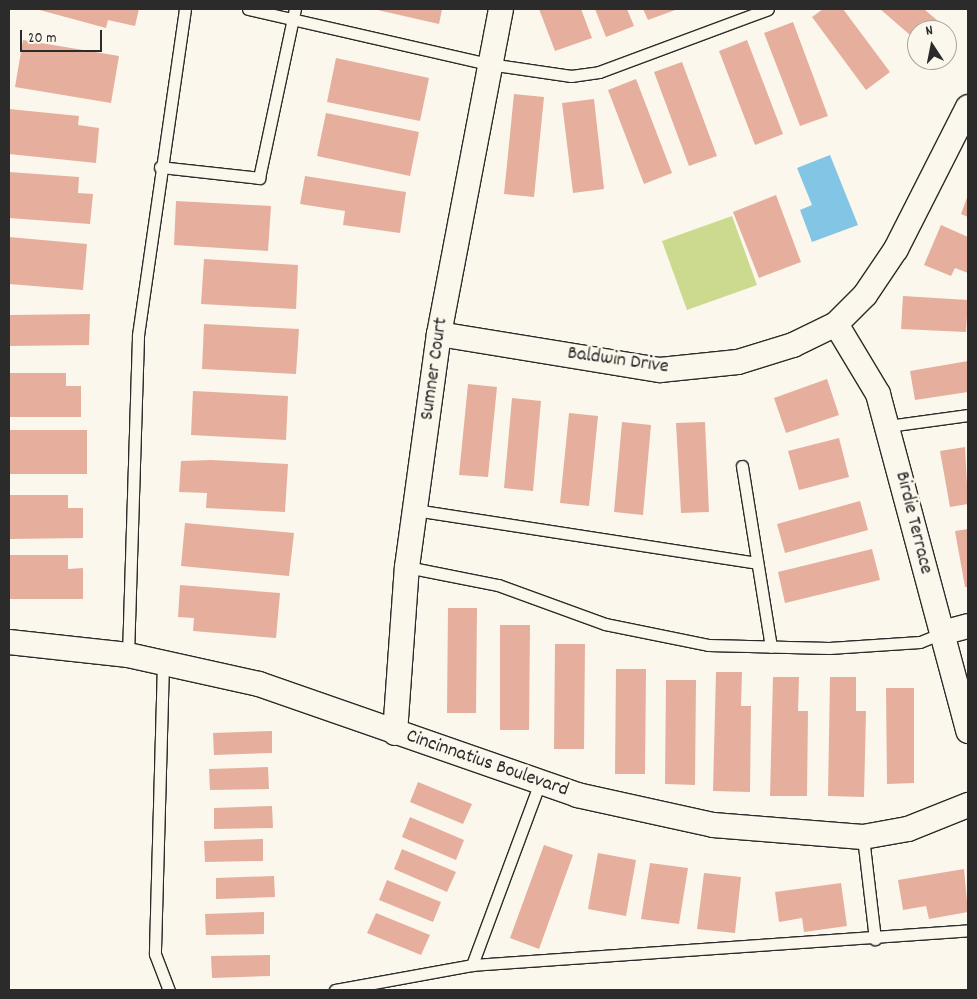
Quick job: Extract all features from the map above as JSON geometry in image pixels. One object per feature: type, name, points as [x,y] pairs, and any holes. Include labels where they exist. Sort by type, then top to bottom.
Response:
[{"type":"street","name":"Sumner Court","points":[[395,733],[407,567],[439,334],[501,9]]},
{"type":"street","name":"Baldwin Drive","points":[[439,334],[660,370],[688,370],[767,354],[836,324],[865,295],[896,249],[968,107]]},
{"type":"street","name":"Birdie Terrace","points":[[836,324],[859,357],[888,426],[968,730]]},
{"type":"street","points":[[942,633],[968,626]]},
{"type":"street","name":"Cincinnatius Boulevard","points":[[9,642],[128,655],[259,684],[540,782],[624,808],[713,825],[863,837],[908,828],[968,805]]},
{"type":"lane","points":[[128,655],[138,335],[160,167],[185,9]]},
{"type":"lane","points":[[248,9],[293,14],[489,64],[571,76],[599,72],[768,9]]},
{"type":"lane","points":[[160,167],[259,178],[293,14]]},
{"type":"lane","points":[[888,426],[968,415]]},
{"type":"lane","points":[[742,466],[771,647]]},
{"type":"lane","points":[[415,510],[757,563]]},
{"type":"lane","points":[[407,567],[498,585],[605,624],[708,645],[771,647],[920,642],[942,633]]},
{"type":"lane","points":[[163,663],[155,954],[169,990]]},
{"type":"lane","points":[[472,966],[540,782]]},
{"type":"lane","points":[[863,837],[875,939]]},
{"type":"lane","points":[[335,990],[472,966],[875,939],[968,930]]},
{"type":"green space","points":[[732,216],[757,285],[687,310],[662,241]]},
{"type":"water","points":[[830,155],[858,225],[812,242],[800,210],[812,205],[797,168]]},
{"type":"building","points":[[36,9],[139,9],[135,26],[108,20],[106,28]]},
{"type":"building","points":[[373,9],[442,9],[439,24]]},
{"type":"building","points":[[539,9],[581,9],[592,38],[555,51]]},
{"type":"building","points":[[595,9],[627,9],[634,26],[606,37]]},
{"type":"building","points":[[643,9],[678,9],[648,20]]},
{"type":"building","points":[[823,9],[843,9],[890,72],[866,90],[812,17]]},
{"type":"building","points":[[880,9],[924,9],[937,20],[907,20],[907,32]]},
{"type":"building","points":[[793,22],[828,116],[800,126],[764,33]]},
{"type":"building","points":[[23,40],[119,56],[111,103],[15,87]]},
{"type":"building","points":[[747,40],[783,134],[755,145],[719,51]]},
{"type":"building","points":[[336,58],[429,78],[420,121],[327,102]]},
{"type":"building","points":[[682,62],[717,156],[689,166],[654,72]]},
{"type":"building","points":[[636,79],[672,173],[644,184],[608,90]]},
{"type":"building","points":[[514,94],[544,97],[534,197],[504,194]]},
{"type":"building","points":[[594,99],[604,189],[573,193],[562,103]]},
{"type":"building","points":[[9,109],[79,116],[78,125],[99,128],[96,163],[9,154]]},
{"type":"building","points":[[326,113],[419,132],[410,176],[317,156]]},
{"type":"building","points":[[9,172],[79,177],[78,193],[93,194],[90,224],[9,218]]},
{"type":"building","points":[[305,176],[406,192],[400,233],[343,225],[345,211],[300,204]]},
{"type":"building","points":[[776,195],[801,262],[759,278],[733,212]]},
{"type":"building","points":[[968,195],[968,217],[961,214]]},
{"type":"building","points":[[176,201],[271,206],[268,251],[174,245]]},
{"type":"building","points":[[941,225],[968,237],[968,273],[955,268],[951,276],[924,265]]},
{"type":"building","points":[[9,237],[87,244],[83,290],[9,284]]},
{"type":"building","points":[[204,259],[298,265],[296,309],[201,304]]},
{"type":"building","points":[[903,296],[968,300],[966,332],[901,329]]},
{"type":"building","points":[[90,314],[89,345],[9,346],[9,315]]},
{"type":"building","points":[[204,324],[299,329],[296,374],[202,369]]},
{"type":"building","points":[[968,361],[968,392],[915,400],[910,371]]},
{"type":"building","points":[[9,373],[66,373],[66,386],[81,386],[81,417],[9,417]]},
{"type":"building","points":[[827,379],[839,415],[786,433],[774,398]]},
{"type":"building","points":[[468,384],[497,387],[488,477],[459,475]]},
{"type":"building","points":[[193,391],[288,396],[286,440],[191,435]]},
{"type":"building","points":[[512,398],[541,401],[533,491],[504,488]]},
{"type":"building","points":[[569,413],[598,416],[589,506],[560,503]]},
{"type":"building","points":[[622,422],[651,425],[643,515],[614,512]]},
{"type":"building","points":[[705,422],[709,512],[681,513],[676,423]]},
{"type":"building","points":[[9,430],[87,430],[87,474],[9,474]]},
{"type":"building","points":[[839,438],[849,477],[799,490],[788,451]]},
{"type":"building","points":[[965,447],[968,504],[950,507],[940,451]]},
{"type":"building","points":[[211,460],[288,464],[285,512],[206,508],[207,493],[179,492],[181,461]]},
{"type":"building","points":[[9,495],[68,495],[68,508],[83,508],[83,538],[9,539]]},
{"type":"building","points":[[860,501],[868,530],[785,553],[777,524]]},
{"type":"building","points":[[185,523],[294,533],[289,576],[181,566]]},
{"type":"building","points":[[968,529],[968,587],[965,587],[955,531]]},
{"type":"building","points":[[872,549],[880,580],[785,603],[778,572]]},
{"type":"building","points":[[9,555],[68,555],[68,569],[83,568],[83,599],[9,599]]},
{"type":"building","points":[[180,585],[280,593],[276,638],[193,631],[194,618],[178,617]]},
{"type":"building","points":[[448,608],[477,608],[476,713],[447,713]]},
{"type":"building","points":[[500,625],[530,625],[529,730],[500,730]]},
{"type":"building","points":[[555,644],[585,644],[584,749],[554,749]]},
{"type":"building","points":[[616,669],[646,669],[645,774],[615,774]]},
{"type":"building","points":[[716,672],[742,672],[741,706],[751,706],[750,792],[713,791]]},
{"type":"building","points":[[773,677],[799,677],[798,711],[808,711],[807,796],[770,796]]},
{"type":"building","points":[[830,677],[856,677],[856,711],[866,711],[864,797],[828,796]]},
{"type":"building","points":[[666,680],[696,680],[695,785],[665,784]]},
{"type":"building","points":[[886,688],[914,688],[914,783],[887,784]]},
{"type":"building","points":[[272,731],[272,753],[214,755],[213,733]]},
{"type":"building","points":[[268,767],[269,789],[210,790],[209,769]]},
{"type":"building","points":[[418,782],[472,804],[463,824],[410,802]]},
{"type":"building","points":[[272,806],[273,828],[214,829],[214,808]]},
{"type":"building","points":[[410,817],[464,840],[456,860],[402,837]]},
{"type":"building","points":[[263,839],[263,861],[205,862],[204,841]]},
{"type":"building","points":[[544,845],[573,855],[539,949],[510,938]]},
{"type":"building","points":[[402,849],[456,872],[447,892],[394,869]]},
{"type":"building","points":[[598,853],[636,860],[626,916],[588,909]]},
{"type":"building","points":[[650,863],[688,868],[679,924],[641,919]]},
{"type":"building","points":[[964,869],[968,912],[929,919],[926,906],[903,910],[898,880]]},
{"type":"building","points":[[704,873],[741,877],[735,933],[697,929]]},
{"type":"building","points":[[274,876],[275,897],[216,899],[216,878]]},
{"type":"building","points":[[387,880],[441,902],[433,922],[379,900]]},
{"type":"building","points":[[841,883],[847,926],[804,932],[802,918],[779,922],[775,892]]},
{"type":"building","points":[[264,912],[264,934],[206,935],[205,914]]},
{"type":"building","points":[[376,913],[430,935],[421,955],[367,933]]},
{"type":"building","points":[[270,955],[270,976],[212,978],[211,956]]}]
